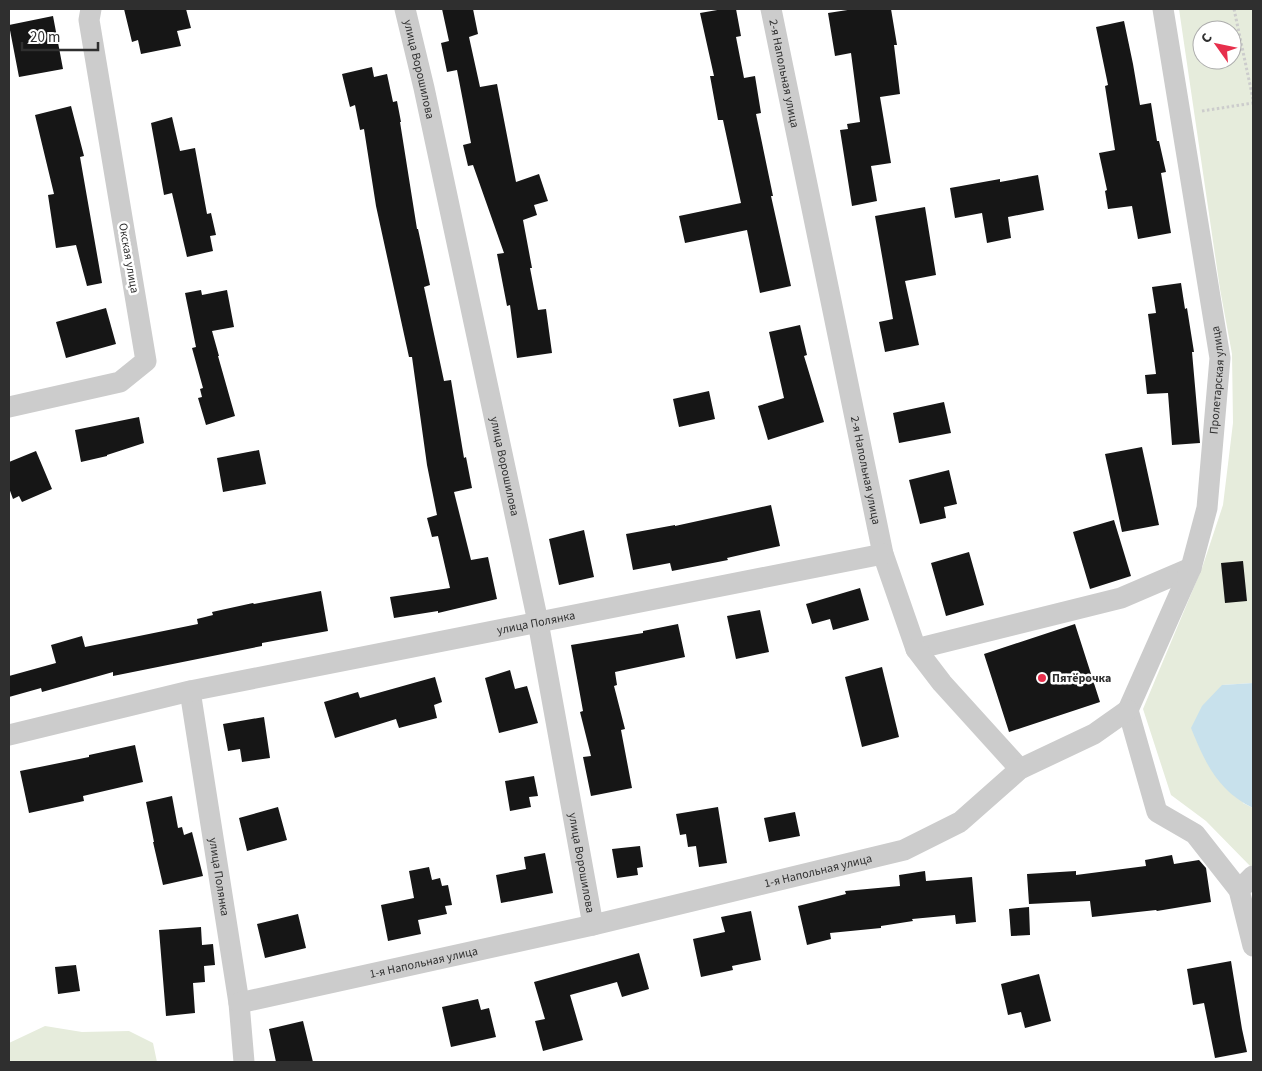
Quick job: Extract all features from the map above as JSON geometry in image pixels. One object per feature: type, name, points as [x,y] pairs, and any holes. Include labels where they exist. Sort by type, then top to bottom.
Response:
[{"type":"street","name":"Окская улица","points":[[9,407],[120,382],[146,361],[89,20],[91,9]]},
{"type":"street","name":"улица Ворошилова","points":[[405,9],[538,622],[594,925]]},
{"type":"street","name":"2-я Напольная улица","points":[[770,9],[883,554],[916,649],[942,683],[1020,769]]},
{"type":"street","name":"Пролетарская улица","points":[[1128,710],[1191,568],[1207,508],[1220,358],[1163,9]]},
{"type":"street","name":"улица Полянка","points":[[9,735],[190,691],[883,554]]},
{"type":"street","points":[[916,649],[1120,598],[1191,568]]},
{"type":"street","name":"улица Полянка","points":[[190,691],[238,1002],[244,1062]]},
{"type":"street","points":[[1128,710],[1157,812],[1195,834],[1246,883],[1253,946]]},
{"type":"street","name":"1-я Напольная улица","points":[[238,1002],[594,925],[904,850],[960,822],[1020,769],[1094,734],[1128,710]]},
{"type":"path","points":[[1234,9],[1253,98]]},
{"type":"path","points":[[1180,115],[1253,103]]},
{"type":"green space","points":[[1179,9],[1253,9],[1253,683],[1222,685],[1243,803],[1253,808],[1253,869],[1206,821],[1171,795],[1143,709],[1202,568],[1223,505],[1233,423],[1232,354],[1220,289]]},
{"type":"green space","points":[[45,1026],[82,1032],[129,1031],[153,1043],[157,1062],[9,1062],[9,1043]]},
{"type":"water","points":[[1253,683],[1253,808],[1231,793],[1214,775],[1191,728],[1202,706],[1222,685]]},
{"type":"building","points":[[124,9],[186,9],[191,28],[177,31],[181,46],[141,54],[138,40],[132,42]]},
{"type":"building","points":[[442,9],[473,9],[478,34],[469,37],[480,87],[497,84],[516,182],[539,174],[548,201],[534,205],[537,215],[523,220],[538,310],[546,309],[552,353],[517,358],[510,305],[507,306],[497,254],[504,253],[473,165],[468,166],[463,145],[471,143],[457,70],[447,72],[441,43],[449,41]]},
{"type":"building","points":[[736,9],[741,36],[736,37],[744,78],[755,76],[761,113],[756,114],[773,196],[771,196],[791,286],[760,293],[747,230],[685,243],[679,216],[741,203],[723,120],[718,120],[710,76],[714,76],[700,13]]},
{"type":"building","points":[[854,9],[891,9],[897,45],[894,45],[900,94],[880,97],[891,163],[871,166],[877,201],[852,206],[840,130],[848,129],[847,124],[860,122],[851,53],[835,56],[828,13]]},
{"type":"building","points":[[53,16],[63,69],[19,77],[9,25]]},
{"type":"building","points":[[1124,21],[1140,105],[1151,103],[1157,141],[1159,141],[1166,172],[1161,173],[1171,233],[1138,239],[1132,206],[1108,209],[1105,191],[1107,190],[1099,153],[1115,150],[1105,86],[1108,85],[1096,27]]},
{"type":"building","points":[[372,67],[374,77],[387,74],[393,102],[397,101],[417,229],[430,285],[424,287],[444,381],[451,380],[464,458],[466,457],[472,488],[454,492],[471,560],[488,557],[497,599],[438,613],[438,611],[394,618],[390,597],[450,588],[438,536],[432,537],[427,518],[437,515],[427,465],[412,357],[409,357],[376,206],[364,129],[360,130],[355,105],[350,107],[342,74]]},
{"type":"building","points":[[71,106],[84,156],[80,157],[102,283],[87,286],[76,245],[56,248],[48,195],[54,194],[35,115]]},
{"type":"building","points":[[172,117],[180,151],[195,148],[207,214],[211,213],[216,235],[210,236],[213,251],[187,257],[172,193],[164,195],[151,123]]},
{"type":"building","points":[[1038,175],[1044,210],[1008,217],[1011,238],[987,243],[982,213],[955,218],[950,188],[1000,179],[1000,182]]},
{"type":"building","points":[[925,207],[936,275],[905,281],[919,345],[885,352],[879,322],[893,319],[875,216]]},
{"type":"building","points":[[1181,283],[1194,352],[1192,352],[1200,443],[1172,445],[1168,393],[1147,394],[1145,375],[1156,374],[1148,314],[1156,313],[1152,287]]},
{"type":"building","points":[[201,290],[202,295],[227,290],[234,327],[212,331],[235,416],[206,425],[198,398],[202,397],[200,389],[203,388],[192,348],[196,347],[185,293]]},
{"type":"building","points":[[106,308],[116,344],[66,358],[56,322]]},
{"type":"building","points":[[800,325],[807,355],[804,356],[824,422],[768,440],[758,406],[784,398],[769,332]]},
{"type":"building","points":[[709,391],[715,419],[679,427],[673,399]]},
{"type":"building","points":[[944,402],[951,433],[899,443],[893,413]]},
{"type":"building","points":[[139,417],[144,443],[107,456],[81,462],[75,430]]},
{"type":"building","points":[[1142,447],[1159,525],[1122,532],[1105,454]]},
{"type":"building","points":[[259,450],[266,484],[223,492],[217,458]]},
{"type":"building","points":[[36,451],[52,489],[22,502],[19,496],[13,499],[9,488],[9,462]]},
{"type":"building","points":[[949,470],[957,504],[944,507],[946,518],[920,524],[909,480]]},
{"type":"building","points":[[771,505],[780,546],[727,558],[728,560],[672,571],[670,563],[633,570],[626,534],[675,526]]},
{"type":"building","points":[[1114,520],[1131,576],[1090,589],[1073,532]]},
{"type":"building","points":[[584,530],[594,577],[559,585],[549,539]]},
{"type":"building","points":[[969,552],[984,605],[946,616],[931,563]]},
{"type":"building","points":[[1243,561],[1247,601],[1225,603],[1221,563]]},
{"type":"building","points":[[860,588],[869,620],[833,630],[830,619],[812,624],[806,604]]},
{"type":"building","points":[[321,591],[328,631],[262,643],[262,646],[113,676],[113,672],[42,692],[41,688],[9,697],[9,676],[56,663],[51,645],[82,636],[85,647],[198,624],[197,619],[213,615],[212,612]]},
{"type":"building","points":[[760,610],[769,652],[736,659],[727,616]]},
{"type":"building","points":[[678,624],[685,657],[615,672],[617,685],[614,686],[625,729],[621,730],[632,788],[591,796],[583,757],[591,756],[580,712],[583,711],[571,645],[643,633],[643,631]]},
{"type":"building","name":"Пятёрочка","points":[[1075,624],[1100,702],[1009,732],[984,654]]},
{"type":"building","points":[[882,667],[899,737],[862,747],[845,677]]},
{"type":"building","points":[[510,670],[515,689],[527,686],[538,723],[499,733],[485,678]]},
{"type":"building","points":[[435,677],[442,702],[434,705],[437,718],[399,728],[396,719],[335,738],[324,702],[358,692],[360,698]]},
{"type":"building","points":[[264,717],[270,758],[242,762],[240,749],[228,751],[223,724]]},
{"type":"building","points":[[135,745],[143,782],[83,796],[84,801],[29,813],[20,771],[89,757],[89,755]]},
{"type":"building","points":[[534,776],[538,796],[529,797],[531,807],[510,811],[505,781]]},
{"type":"building","points":[[172,796],[178,828],[182,827],[184,835],[192,832],[203,876],[163,885],[146,802]]},
{"type":"building","points":[[278,807],[287,840],[247,851],[239,818]]},
{"type":"building","points":[[718,807],[727,863],[699,867],[696,846],[688,847],[686,834],[680,835],[676,814]]},
{"type":"building","points":[[795,812],[800,836],[769,842],[764,818]]},
{"type":"building","points":[[640,846],[643,867],[637,868],[638,875],[617,878],[612,849]]},
{"type":"building","points":[[545,853],[553,893],[501,903],[496,875],[526,869],[524,857]]},
{"type":"building","points":[[1172,855],[1174,864],[1199,860],[1206,868],[1211,902],[1157,911],[1092,917],[1090,901],[1029,904],[1027,874],[1076,871],[1076,875],[1146,866],[1145,860]]},
{"type":"building","points":[[429,867],[432,880],[440,878],[442,886],[448,885],[452,905],[445,906],[447,914],[418,920],[421,934],[388,941],[381,905],[414,898],[409,871]]},
{"type":"building","points":[[925,871],[926,881],[972,877],[976,922],[956,924],[955,915],[912,919],[913,921],[881,926],[881,928],[830,933],[831,939],[807,945],[798,906],[846,894],[845,891],[900,886],[899,875]]},
{"type":"building","points":[[1029,907],[1030,935],[1011,936],[1009,909]]},
{"type":"building","points":[[751,911],[761,960],[732,966],[733,970],[701,977],[693,939],[725,932],[721,917]]},
{"type":"building","points":[[298,914],[306,948],[265,958],[257,924]]},
{"type":"building","points":[[201,927],[202,945],[213,944],[215,965],[204,966],[205,982],[193,983],[195,1013],[166,1016],[159,930]]},
{"type":"building","points":[[639,953],[649,989],[622,997],[617,982],[570,995],[583,1040],[543,1051],[535,1021],[545,1019],[534,982]]},
{"type":"building","points":[[1231,961],[1247,1052],[1215,1058],[1204,1003],[1193,1005],[1187,969]]},
{"type":"building","points":[[76,965],[80,991],[58,994],[55,967]]},
{"type":"building","points":[[1039,974],[1051,1021],[1025,1028],[1021,1012],[1008,1015],[1001,984]]},
{"type":"building","points":[[478,999],[481,1010],[489,1008],[496,1037],[451,1047],[442,1007]]},
{"type":"building","points":[[303,1021],[313,1062],[276,1062],[269,1029]]},
{"type":"place","name":"Пятёрочка","points":[[1042,678]]}]
